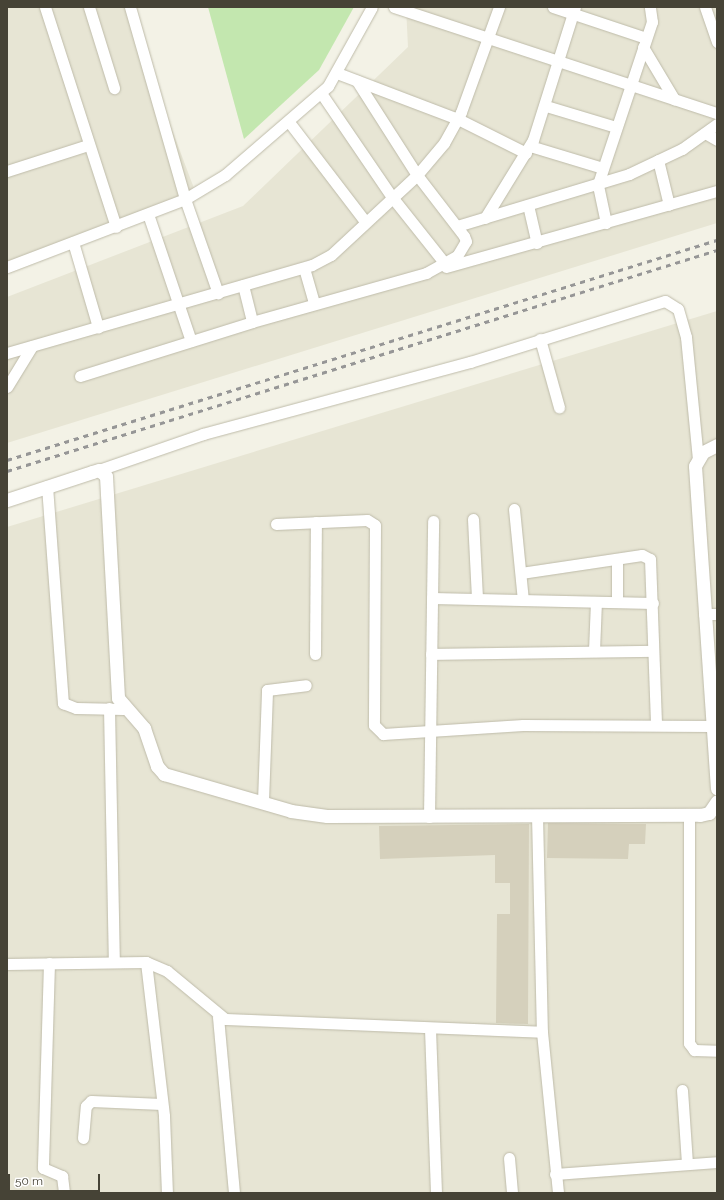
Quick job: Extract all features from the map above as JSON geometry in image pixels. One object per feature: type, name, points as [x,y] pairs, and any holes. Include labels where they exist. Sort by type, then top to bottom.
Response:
[{"type":"street","points":[[45,7],[88,145],[116,227]]},
{"type":"street","points":[[89,7],[114,88]]},
{"type":"street","points":[[130,7],[185,199],[218,292]]},
{"type":"street","points":[[7,267],[116,227],[185,199],[225,175],[289,122],[321,93],[337,73],[372,7]]},
{"type":"street","points":[[394,7],[422,12],[488,40],[717,113]]},
{"type":"street","points":[[7,353],[304,268],[331,254],[364,220],[417,175],[438,153],[458,119],[499,7]]},
{"type":"street","points":[[553,7],[574,11],[645,42],[674,99]]},
{"type":"street","points":[[606,223],[598,184],[629,85],[653,16],[650,7]]},
{"type":"street","points":[[705,7],[717,42]]},
{"type":"street","points":[[485,218],[528,150],[546,106],[560,63],[574,11]]},
{"type":"street","points":[[337,73],[458,119],[528,150],[603,168]]},
{"type":"street","points":[[357,81],[417,175],[457,226],[466,241],[442,267]]},
{"type":"street","points":[[321,93],[442,267]]},
{"type":"street","points":[[546,106],[616,127]]},
{"type":"street","points":[[289,122],[364,220]]},
{"type":"street","points":[[457,226],[598,184],[658,160],[705,133],[717,124]]},
{"type":"street","points":[[705,133],[717,140]]},
{"type":"street","points":[[8,169],[88,145]]},
{"type":"street","points":[[658,160],[668,205]]},
{"type":"street","points":[[80,376],[252,322],[442,267],[537,243],[717,191]]},
{"type":"street","points":[[528,205],[537,243]]},
{"type":"street","points":[[148,214],[180,304],[190,341]]},
{"type":"street","points":[[73,242],[98,327]]},
{"type":"street","points":[[304,268],[314,304]]},
{"type":"street","points":[[243,285],[252,322]]},
{"type":"street","points":[[7,500],[203,434],[470,362],[651,302],[672,303],[678,309],[686,337],[698,459],[695,466],[711,614],[712,726],[717,788]]},
{"type":"street","points":[[540,339],[559,407]]},
{"type":"street","points":[[7,387],[32,346]]},
{"type":"street","points":[[698,459],[717,445]]},
{"type":"street","points":[[99,470],[108,481],[118,698],[123,709],[144,728],[157,766],[164,774],[306,814],[429,817],[689,815],[713,813],[717,801]]},
{"type":"street","points":[[47,486],[63,703],[76,708],[123,709]]},
{"type":"street","points":[[514,509],[523,600]]},
{"type":"street","points":[[473,519],[477,599]]},
{"type":"street","points":[[276,524],[367,520],[375,525],[374,726],[383,734],[430,733],[523,725],[656,724],[712,726]]},
{"type":"street","points":[[315,654],[316,522]]},
{"type":"street","points":[[429,817],[433,522]]},
{"type":"street","points":[[521,573],[642,556],[650,559],[653,603],[652,651],[656,724]]},
{"type":"street","points":[[617,559],[617,602]]},
{"type":"street","points":[[432,598],[653,603]]},
{"type":"street","points":[[594,651],[596,602]]},
{"type":"street","points":[[432,654],[652,651]]},
{"type":"street","points":[[263,801],[267,690],[306,685]]},
{"type":"street","points":[[109,708],[114,960]]},
{"type":"street","points":[[537,815],[542,1032],[558,1193]]},
{"type":"street","points":[[689,815],[689,1042],[694,1050],[717,1051]]},
{"type":"street","points":[[7,964],[114,960],[146,962],[167,971],[218,1017],[430,1029],[542,1032]]},
{"type":"street","points":[[146,962],[162,1104],[167,1193]]},
{"type":"street","points":[[49,963],[43,1168],[62,1176],[64,1193]]},
{"type":"street","points":[[218,1017],[234,1193]]},
{"type":"street","points":[[430,1029],[436,1193]]},
{"type":"street","points":[[682,1090],[687,1164]]},
{"type":"street","points":[[83,1138],[86,1106],[91,1101],[162,1104]]},
{"type":"street","points":[[509,1158],[512,1193]]},
{"type":"street","points":[[555,1174],[717,1162]]},
{"type":"shaded area","points":[[7,7],[126,7],[195,191],[7,262]]},
{"type":"shaded area","points":[[406,7],[717,7],[717,223],[7,443],[7,297],[243,206],[408,47]]},
{"type":"shaded area","points":[[717,311],[717,1193],[7,1193],[7,527]]},
{"type":"green space","points":[[208,7],[354,7],[319,70],[244,139]]},
{"type":"building","points":[[548,823],[646,824],[645,844],[629,844],[628,859],[547,858]]},
{"type":"building","points":[[529,824],[528,1024],[496,1023],[497,914],[510,914],[510,883],[495,883],[495,855],[380,859],[379,826]]},
{"type":"railway","points":[[7,460],[717,240]]},
{"type":"railway","points":[[7,471],[717,250]]}]
